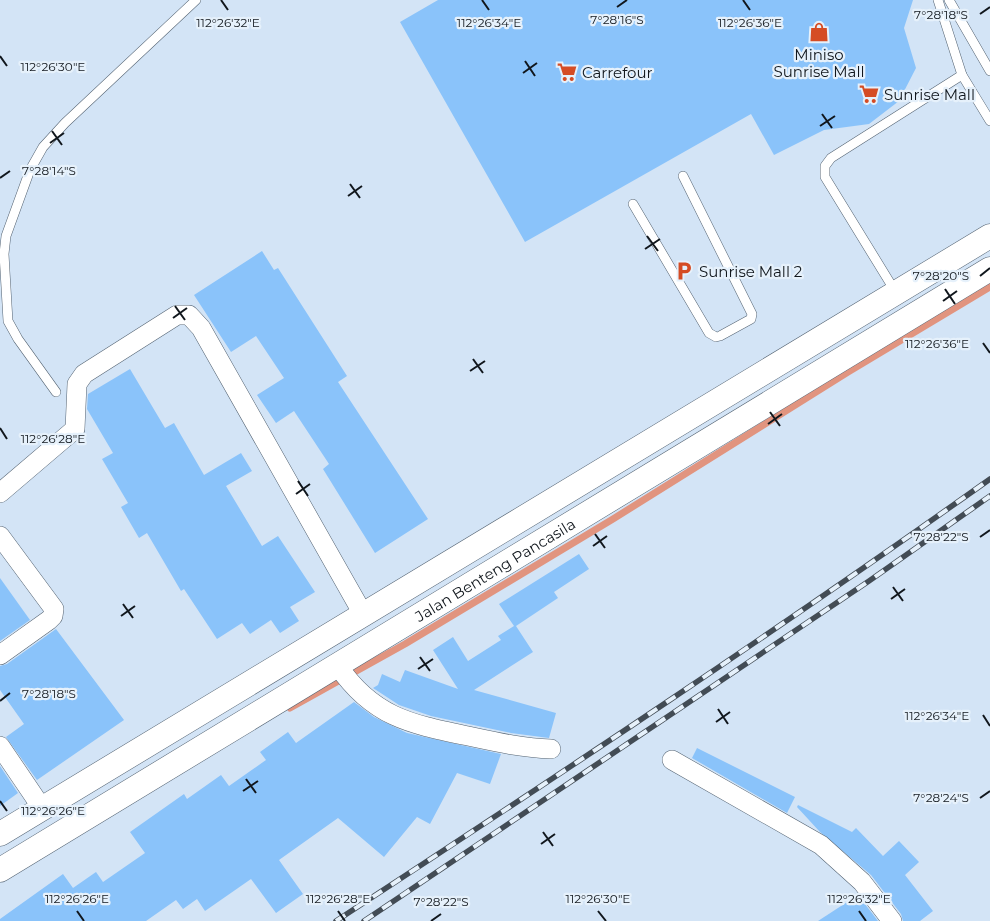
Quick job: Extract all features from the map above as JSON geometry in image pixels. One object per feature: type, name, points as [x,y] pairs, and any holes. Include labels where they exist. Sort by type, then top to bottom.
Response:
[{"type":"street","name":"Jalan Benteng Pancasila","points":[[0,834],[990,236]]},
{"type":"street","name":"Jalan Benteng Pancasila","points":[[0,870],[148,780],[342,673],[378,641],[990,269]]},
{"type":"street","points":[[0,493],[75,429],[77,384],[84,374],[177,315],[189,315],[201,328],[378,641]]},
{"type":"street","points":[[661,434],[677,461]]},
{"type":"street","points":[[0,536],[54,609],[53,616],[49,620],[0,655]]},
{"type":"street","points":[[342,673],[374,704],[413,724],[522,748],[551,749]]},
{"type":"street","points":[[0,746],[42,808]]},
{"type":"street","points":[[131,754],[148,780]]},
{"type":"street","points":[[672,760],[821,845],[862,882],[892,921]]},
{"type":"lane","points":[[56,392],[8,321],[4,254],[6,236],[30,170],[43,147],[64,123],[196,0]]},
{"type":"lane","points":[[938,0],[962,75],[990,121]]},
{"type":"lane","points":[[949,0],[990,71]]},
{"type":"lane","points":[[896,293],[825,177],[825,166],[831,158],[962,75]]},
{"type":"lane","points":[[633,204],[709,333],[716,337],[720,336],[751,319],[752,314],[682,176]]},
{"type":"building","name":"Carrefour","points":[[438,0],[913,0],[904,28],[916,68],[899,101],[869,124],[824,130],[774,155],[751,114],[525,242],[400,22]]},
{"type":"building","points":[[262,251],[274,270],[278,268],[347,376],[338,382],[428,519],[375,553],[323,469],[329,464],[294,411],[276,423],[257,395],[284,378],[256,336],[231,352],[194,295]]},
{"type":"building","points":[[130,369],[165,428],[174,423],[204,475],[241,453],[252,471],[226,486],[262,546],[278,536],[315,592],[290,607],[299,621],[280,633],[271,620],[250,634],[242,623],[217,639],[184,589],[181,591],[147,533],[139,538],[121,507],[128,503],[102,459],[113,453],[87,409],[88,394]]},
{"type":"building","points":[[579,554],[589,569],[554,592],[558,598],[516,626],[533,652],[474,690],[556,713],[549,738],[511,733],[431,716],[399,705],[373,688],[378,685],[382,674],[400,682],[405,670],[458,689],[433,650],[453,637],[468,661],[501,640],[498,636],[514,626],[499,604]]},
{"type":"building","points":[[0,578],[30,620],[0,641]]},
{"type":"building","points":[[56,629],[124,720],[37,780],[6,737],[24,724],[0,690],[0,666],[7,664]]},
{"type":"building","points":[[354,702],[374,717],[407,733],[501,754],[490,784],[457,773],[430,824],[417,817],[384,857],[338,818],[279,860],[303,894],[276,913],[251,879],[205,911],[197,899],[183,909],[176,900],[146,921],[0,921],[0,919],[63,874],[73,888],[96,872],[103,882],[145,853],[130,832],[184,794],[187,799],[221,775],[229,786],[266,760],[260,752],[288,732],[296,743]]},
{"type":"building","points":[[697,748],[795,797],[787,813],[692,758]]},
{"type":"building","points":[[0,766],[18,793],[0,806]]},
{"type":"building","points":[[798,805],[852,832],[856,828],[883,856],[899,841],[919,862],[905,875],[933,911],[920,921],[903,921],[901,914],[871,875],[820,832],[797,807]]},
{"type":"building","points":[[858,895],[878,921],[818,921]]},
{"type":"waterway","points":[[290,708],[405,644],[613,519],[848,372],[990,287]]},
{"type":"railway","points":[[336,921],[665,703],[990,479]]},
{"type":"railway","points":[[364,921],[869,581],[990,496]]},
{"type":"place","name":"Miniso Sunrise Mall","points":[[819,32]]},
{"type":"place","name":"Carrefour","points":[[567,72]]},
{"type":"place","name":"Sunrise Mall","points":[[869,94]]},
{"type":"place","name":"Sunrise Mall 2","points":[[684,271]]}]
